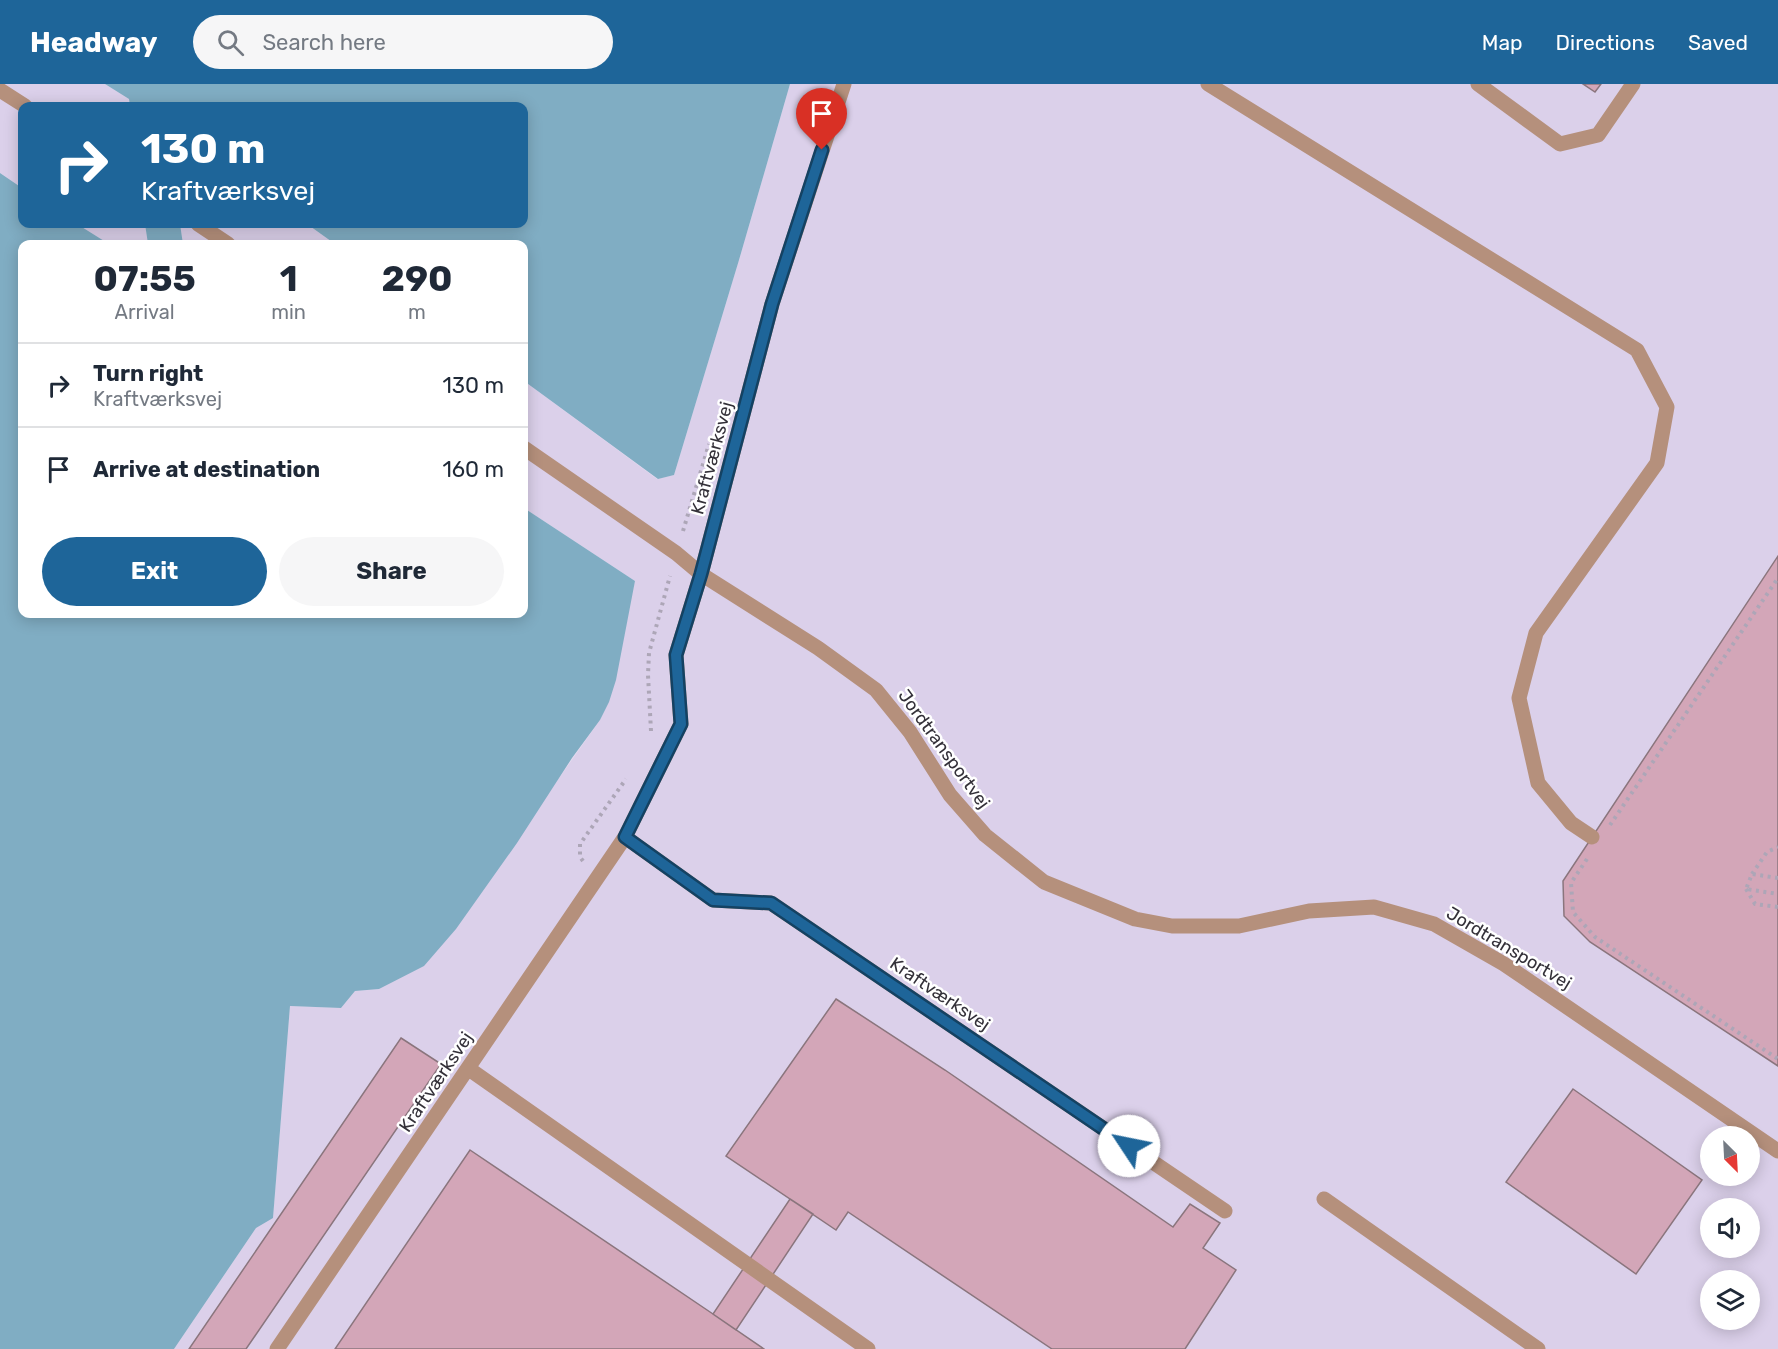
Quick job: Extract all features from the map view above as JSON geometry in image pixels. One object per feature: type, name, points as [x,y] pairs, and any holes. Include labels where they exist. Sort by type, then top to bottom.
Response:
[{"type":"street","name":"Kraftværksvej","points":[[277,1349],[625,837],[681,724],[676,655],[701,574],[772,304],[844,84]]},
{"type":"street","points":[[1208,84],[1637,350],[1667,407],[1657,462],[1536,633],[1519,698],[1538,783],[1571,823],[1598,835]]},
{"type":"street","points":[[1478,84],[1560,144],[1598,135],[1633,84]]},
{"type":"street","points":[[0,90],[19,102]]},
{"type":"street","points":[[204,228],[222,240]]},
{"type":"street","name":"Jordtransportvej","points":[[528,451],[676,553],[701,574],[818,648],[876,690],[910,732],[950,795],[985,836],[1044,882],[1135,919],[1172,926],[1239,926],[1309,911],[1374,907],[1434,924],[1504,964],[1778,1151]]},
{"type":"street","name":"Kraftværksvej","points":[[625,837],[713,900],[771,903],[1225,1211]]},
{"type":"street","points":[[469,1069],[868,1349]]},
{"type":"street","points":[[1324,1199],[1538,1349]]},
{"type":"path","points":[[1598,835],[1778,578]]},
{"type":"path","points":[[1746,889],[1752,874],[1767,852],[1778,847]]},
{"type":"path","points":[[1591,853],[1571,883],[1573,912],[1595,937],[1778,1059]]},
{"type":"path","points":[[1752,874],[1778,878]]},
{"type":"path","points":[[1746,889],[1778,894]]},
{"type":"path","points":[[1746,889],[1755,904],[1778,907]]},
{"type":"shaded area","points":[[0,84],[105,84],[129,99],[129,102],[18,102],[18,185],[0,173]]},
{"type":"shaded area","points":[[790,84],[1778,84],[1778,1349],[174,1349],[256,1228],[273,1217],[290,1006],[341,1008],[355,991],[379,989],[545,798],[600,720],[635,581],[528,511],[528,384],[657,479],[674,475]]},
{"type":"shaded area","points":[[83,228],[146,228],[147,240],[103,240]]},
{"type":"shaded area","points":[[181,228],[313,228],[329,240],[182,240]]},
{"type":"water","points":[[105,84],[790,84],[674,475],[658,479],[528,384],[528,240],[329,240],[313,228],[528,228],[528,102],[129,102],[129,99]]},
{"type":"water","points":[[0,173],[18,185],[18,228],[83,228],[103,240],[18,240],[18,618],[528,618],[528,511],[635,581],[616,680],[600,720],[456,929],[424,966],[379,989],[355,991],[341,1008],[290,1006],[273,1218],[256,1228],[174,1349],[0,1349]]},
{"type":"water","points":[[146,228],[181,228],[182,240],[147,240]]},
{"type":"building","points":[[1583,84],[1601,84],[1595,92]]},
{"type":"building","points":[[1778,556],[1778,1066],[1590,942],[1564,916],[1563,881]]},
{"type":"building","points":[[836,999],[945,1070],[1173,1227],[1190,1204],[1220,1223],[1203,1248],[1236,1270],[1185,1349],[1052,1349],[848,1212],[836,1230],[726,1156]]},
{"type":"building","points":[[401,1038],[441,1064],[246,1349],[189,1349]]},
{"type":"building","points":[[1573,1089],[1700,1179],[1700,1183],[1636,1274],[1506,1182]]},
{"type":"building","points":[[470,1150],[713,1314],[764,1349],[335,1349]]},
{"type":"building","points":[[790,1199],[813,1214],[736,1330],[713,1314]]},
{"type":"route","points":[[822,150],[772,304],[701,574],[676,655],[681,724],[625,837],[713,900],[771,903],[1129,1146]]}]
